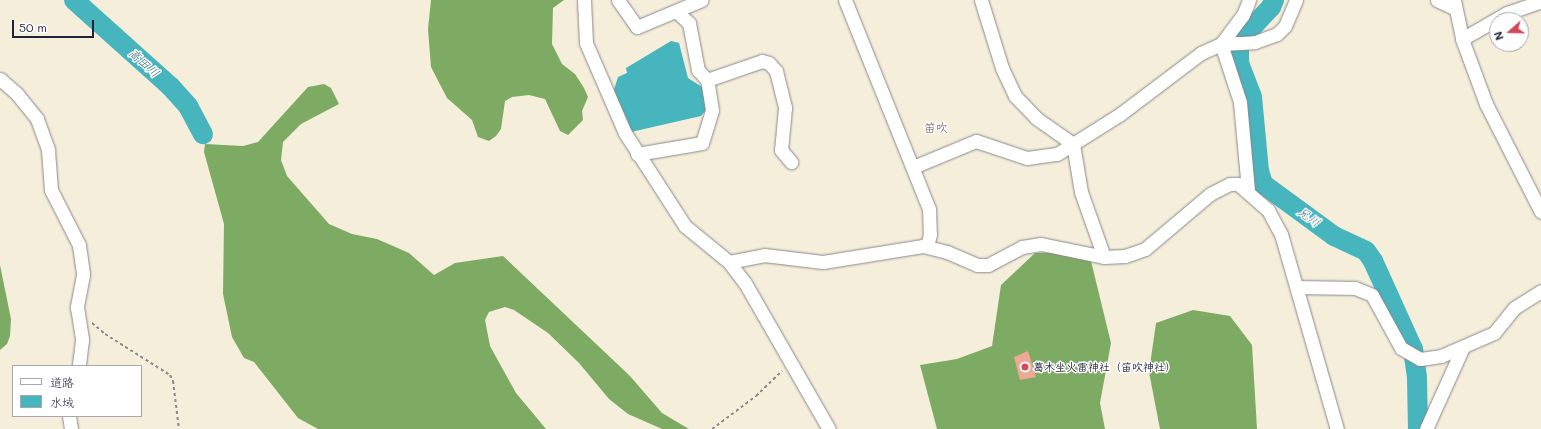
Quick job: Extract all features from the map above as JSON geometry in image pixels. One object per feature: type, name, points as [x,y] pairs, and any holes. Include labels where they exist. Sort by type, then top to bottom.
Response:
[{"type":"street","points":[[584,0],[583,25],[591,60],[614,112],[637,154],[685,226],[729,262],[752,294],[829,429]]},
{"type":"street","points":[[618,0],[637,27],[702,0]]},
{"type":"street","points":[[729,262],[764,255],[823,262],[923,246],[928,243],[931,225],[928,209],[913,167],[845,0]]},
{"type":"street","points":[[981,0],[1002,68],[1015,96],[1036,118],[1073,144],[1081,192],[1104,257]]},
{"type":"street","points":[[1248,190],[1240,102],[1225,44],[1243,15],[1249,0]]},
{"type":"street","points":[[913,167],[976,141],[1027,158],[1057,154],[1119,115],[1201,53],[1225,44],[1255,42],[1277,34],[1281,30],[1296,0]]},
{"type":"street","points":[[1437,0],[1454,4],[1462,39],[1494,122],[1541,212]]},
{"type":"street","points":[[1462,39],[1507,13],[1541,1]]},
{"type":"street","points":[[637,154],[702,143],[712,110],[707,80],[698,70],[689,23],[676,11]]},
{"type":"street","points":[[707,80],[726,76],[752,63],[762,61],[769,63],[776,71],[785,108],[781,150],[791,162]]},
{"type":"street","points":[[0,79],[30,109],[44,133],[51,190],[74,231],[83,262],[83,275],[77,307],[82,340],[80,365]]},
{"type":"street","points":[[923,246],[947,252],[977,265],[998,262],[1022,247],[1041,244],[1104,257],[1125,256],[1145,249],[1181,216],[1220,188],[1238,184],[1248,190],[1275,220],[1297,287],[1337,429]]},
{"type":"street","points":[[1297,287],[1355,288],[1372,295],[1401,348],[1406,353],[1420,359],[1441,356],[1494,333],[1514,308],[1541,291]]},
{"type":"street","points":[[1426,429],[1463,347]]},
{"type":"street","points":[[69,417],[71,429]]},
{"type":"path","points":[[77,307],[105,334],[170,375],[173,380],[179,429]]},
{"type":"path","points":[[712,429],[756,396],[792,362]]},
{"type":"green space","points":[[431,0],[564,0],[553,8],[552,44],[562,64],[575,74],[588,97],[582,111],[583,120],[568,135],[560,131],[545,99],[529,95],[512,97],[505,101],[501,129],[496,136],[489,141],[478,137],[472,120],[447,98],[431,67],[428,29]]},
{"type":"green space","points":[[324,84],[331,88],[339,104],[301,124],[283,142],[281,160],[287,176],[329,224],[352,234],[377,239],[409,253],[434,275],[455,263],[503,256],[630,376],[662,413],[689,429],[662,429],[628,414],[609,399],[579,363],[548,333],[514,310],[505,307],[489,312],[485,320],[490,346],[516,393],[546,429],[318,429],[298,418],[254,362],[244,358],[232,337],[223,294],[224,224],[204,152],[205,144],[243,146],[258,142],[308,87]]},
{"type":"green space","points":[[1079,252],[1091,261],[1111,343],[1100,403],[1105,429],[937,429],[920,365],[957,359],[992,346],[1001,285],[1035,253]]},
{"type":"green space","points":[[0,265],[11,319],[10,336],[7,344],[0,350]]},
{"type":"green space","points":[[1193,310],[1230,316],[1252,345],[1257,429],[1160,429],[1149,372],[1156,323]]},
{"type":"water","points":[[671,41],[679,43],[688,78],[702,87],[706,110],[701,116],[631,132],[613,93],[618,77],[627,73],[626,68]]},
{"type":"building","name":"葛木坐火雷神社（笛吹神社）","points":[[1028,351],[1036,377],[1020,380],[1014,357]]},
{"type":"waterway","name":"高田川","points":[[74,0],[170,86],[188,106],[203,134]]},
{"type":"waterway","name":"兄川","points":[[1274,0],[1271,7],[1246,34],[1239,48],[1239,63],[1252,97],[1259,171],[1263,184],[1334,236],[1366,251],[1373,261],[1413,349],[1417,378],[1418,429]]},
{"type":"place","name":"葛木坐火雷神社（笛吹神社）","points":[[1025,367]]},
{"type":"district","name":"笛吹","points":[[936,128]]}]
